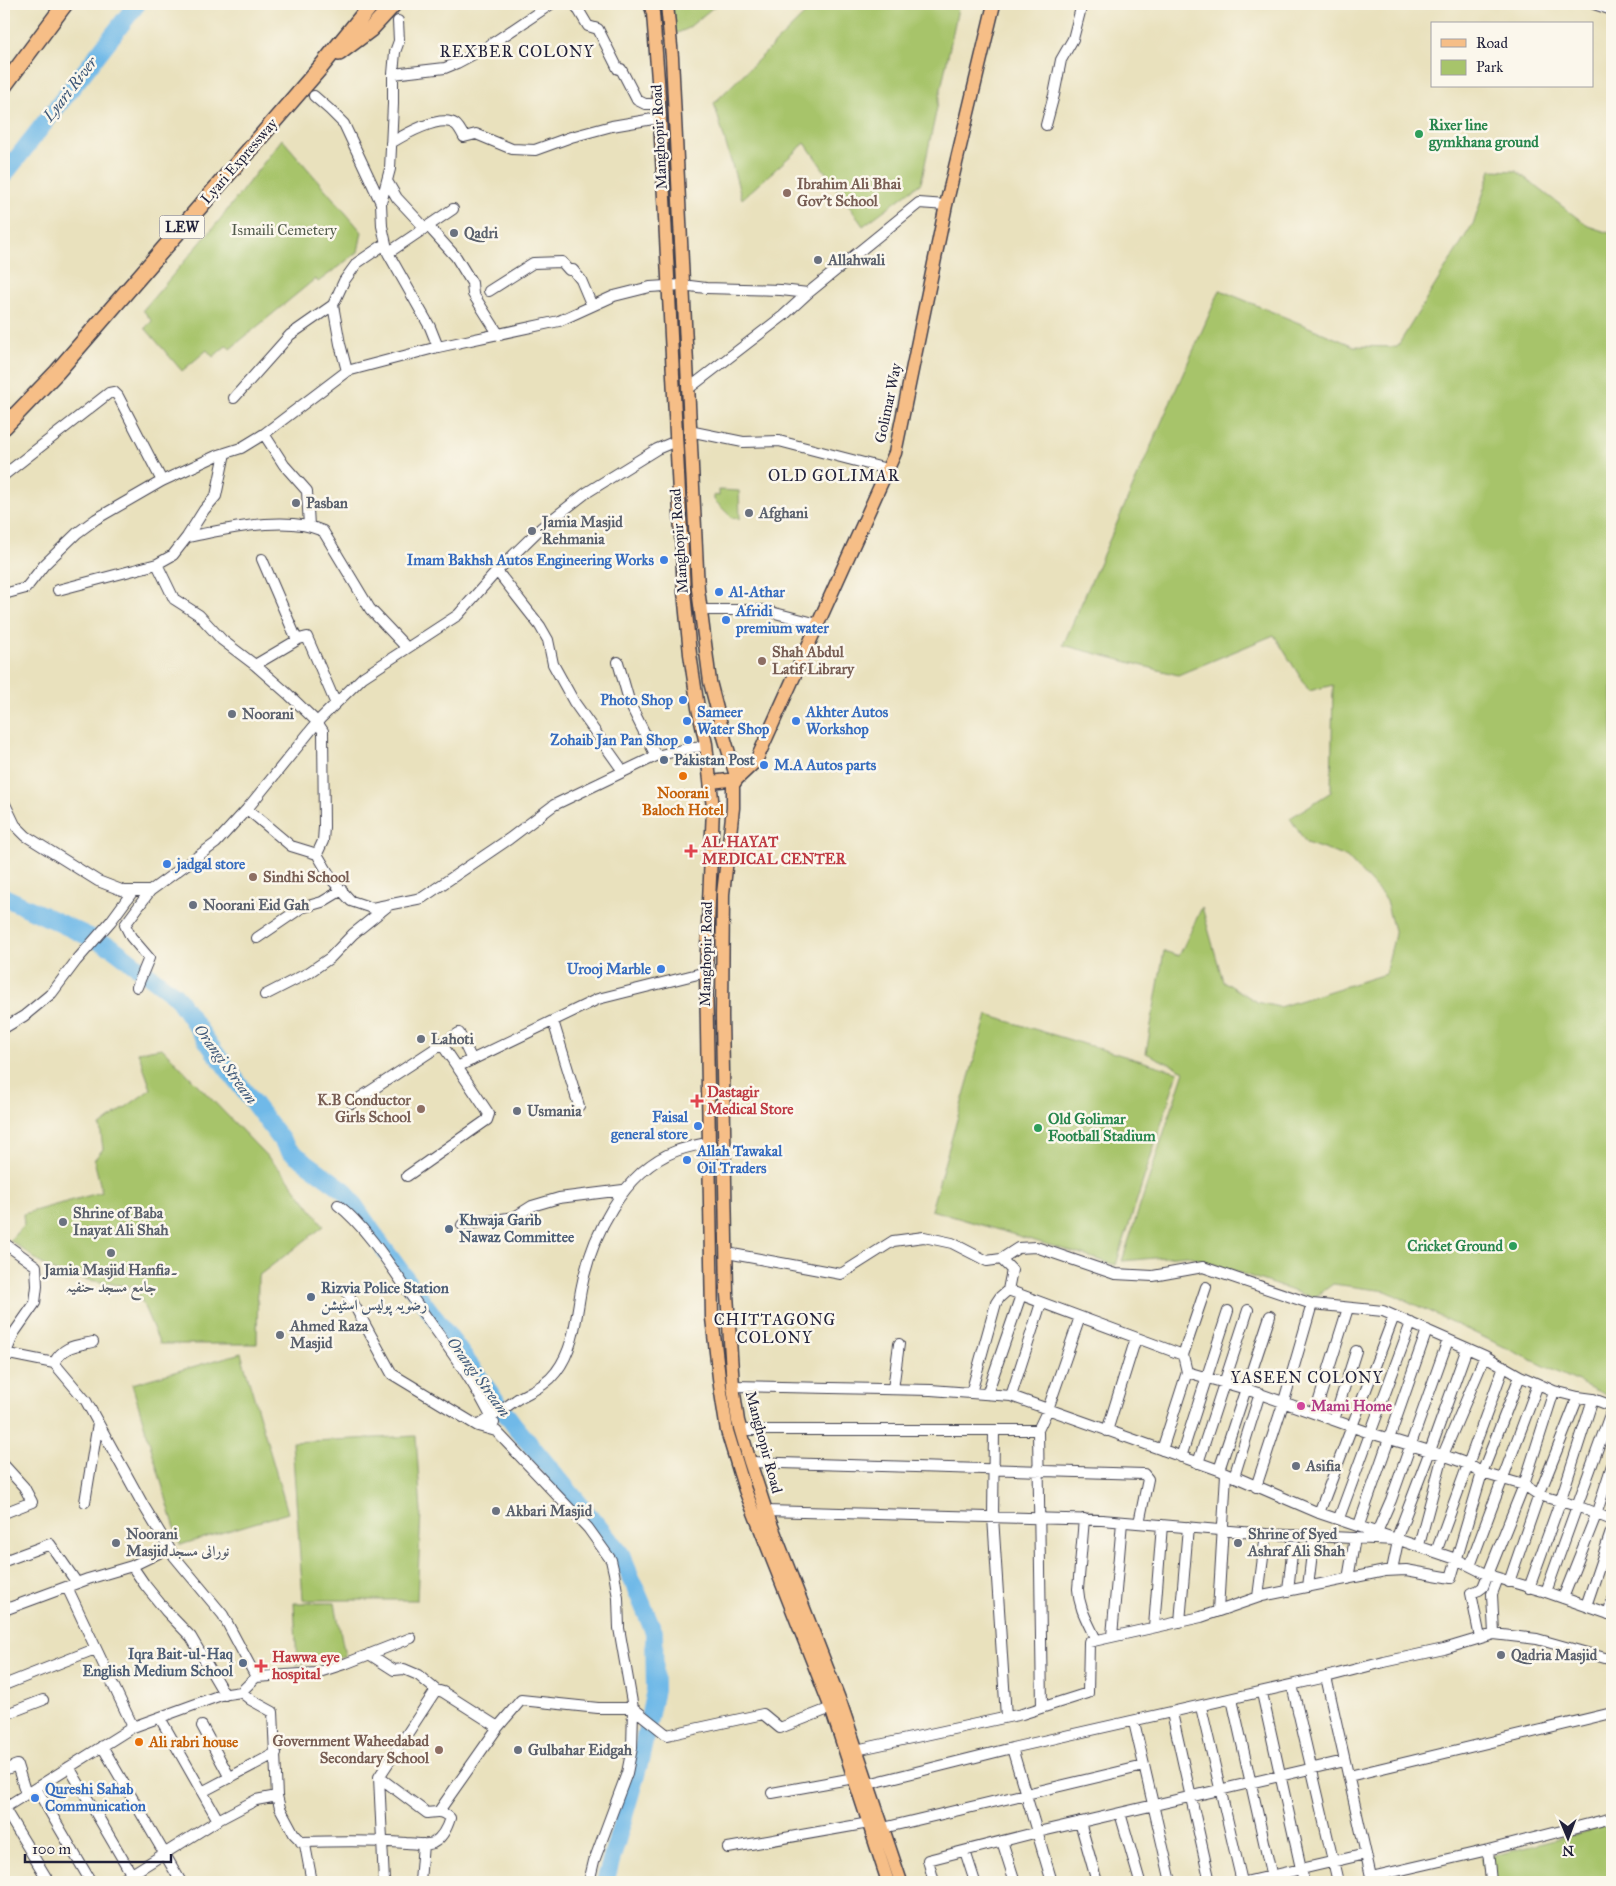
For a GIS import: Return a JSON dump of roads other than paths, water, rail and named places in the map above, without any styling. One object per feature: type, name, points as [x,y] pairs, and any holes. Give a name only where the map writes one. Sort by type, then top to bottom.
[{"type":"highway","points":[[4,86],[66,4]]},
{"type":"highway","name":"Lyari Expressway","points":[[4,427],[57,372],[320,68],[372,4]]},
{"type":"highway","name":"LEW","points":[[320,68],[370,29],[394,4]]},
{"type":"main road","name":"Manghopir Road","points":[[650,4],[653,13],[659,104],[684,592],[690,654],[698,708],[707,746],[713,808],[706,972],[712,1318],[720,1386],[727,1431],[744,1490],[831,1708],[888,1882]]},
{"type":"main road","name":"Manghopir Road","points":[[667,4],[672,58],[682,285],[700,610],[710,682],[724,740],[738,780],[733,785],[723,894],[722,1016],[727,1294],[732,1386],[741,1430],[766,1510],[842,1704],[901,1882]]},
{"type":"main road","name":"Golimar Way","points":[[738,780],[756,761],[895,453],[946,204],[994,4]]},
{"type":"main road","points":[[711,782],[738,780]]},
{"type":"street","points":[[393,74],[445,68],[488,47],[552,4]]},
{"type":"street","points":[[575,4],[588,26],[598,29],[618,69],[621,69],[637,100],[645,104],[659,104]]},
{"type":"street","points":[[1046,125],[1061,60],[1073,39],[1082,4]]},
{"type":"street","points":[[1594,4],[1612,10]]},
{"type":"street","points":[[398,21],[399,40],[395,52],[393,74],[390,169],[381,203],[382,226],[386,248],[430,327],[438,347]]},
{"type":"street","points":[[314,96],[344,124],[381,203]]},
{"type":"street","points":[[391,143],[411,130],[444,121],[455,124],[464,137],[476,134],[512,149],[535,150],[571,137],[612,126],[659,118]]},
{"type":"street","points":[[387,181],[397,198],[427,227],[460,264],[472,283],[473,294],[499,335]]},
{"type":"street","points":[[688,390],[783,316],[808,292],[919,203],[946,204]]},
{"type":"street","points":[[234,398],[290,335],[333,305],[344,281],[357,263],[427,227],[453,209]]},
{"type":"street","points":[[490,291],[534,264],[562,262],[581,280],[592,306]]},
{"type":"street","points":[[4,594],[26,588],[44,565],[77,533],[96,519],[162,480],[241,448],[264,434],[347,371],[438,347],[559,321],[614,296],[650,287],[682,285],[706,288],[808,292]]},
{"type":"street","points":[[333,305],[347,371]]},
{"type":"street","points":[[4,475],[109,393],[114,392],[123,405],[162,480]]},
{"type":"street","points":[[690,431],[743,442],[778,441],[887,469]]},
{"type":"street","points":[[264,434],[284,465],[307,491],[309,526]]},
{"type":"street","points":[[137,987],[149,958],[131,937],[125,925],[150,891],[216,843],[247,809],[335,702],[363,677],[458,615],[497,571],[541,528],[586,492],[658,449],[676,441]]},
{"type":"street","points":[[58,590],[157,564],[173,555],[216,496],[225,453]]},
{"type":"street","points":[[187,537],[252,525],[284,524],[309,526],[323,531],[370,610],[407,648]]},
{"type":"street","points":[[262,559],[297,640]]},
{"type":"street","points":[[157,564],[174,599],[199,615],[222,640],[255,665],[317,722],[323,731],[324,827],[323,841],[317,854]]},
{"type":"street","points":[[497,571],[540,626],[548,640],[553,664],[574,702],[623,771]]},
{"type":"street","points":[[700,610],[763,610],[818,624]]},
{"type":"street","points":[[255,665],[297,640],[307,637],[335,702]]},
{"type":"street","points":[[618,662],[630,704],[656,756]]},
{"type":"street","points":[[247,809],[291,846],[317,854],[333,881],[351,901],[372,908],[422,898],[509,839],[554,805],[623,771],[656,756],[694,747],[707,746]]},
{"type":"street","points":[[4,802],[15,825],[26,836],[98,881],[124,891],[150,891]]},
{"type":"street","points":[[257,938],[301,908],[322,902],[342,890]]},
{"type":"street","points":[[4,1028],[24,1016],[52,993],[76,961],[111,921],[132,891]]},
{"type":"street","points":[[265,995],[308,973],[330,958],[353,934],[389,905]]},
{"type":"street","points":[[457,1067],[598,999],[706,972]]},
{"type":"street","points":[[553,1021],[579,1106]]},
{"type":"street","points":[[352,1103],[459,1033],[472,1060]]},
{"type":"street","points":[[407,1176],[487,1120],[488,1114],[441,1043]]},
{"type":"street","points":[[478,1426],[518,1399],[542,1387],[556,1373],[574,1334],[589,1258],[599,1234],[623,1190],[647,1168],[664,1157],[675,1151],[709,1142]]},
{"type":"street","points":[[462,1225],[516,1216],[532,1206],[559,1198],[623,1190]]},
{"type":"street","points":[[338,1205],[353,1218],[393,1270],[468,1377],[492,1418],[496,1431],[588,1528],[611,1560],[618,1598],[619,1628],[633,1708],[632,1748],[626,1773],[594,1861],[589,1882]]},
{"type":"street","points":[[727,1253],[841,1274],[894,1241],[924,1237],[952,1243],[987,1261],[1001,1259],[1018,1248],[1036,1247],[1115,1274],[1154,1276],[1203,1267],[1312,1304],[1383,1311],[1485,1356],[1520,1376],[1554,1391],[1593,1399],[1612,1408],[1546,1592]]},
{"type":"street","points":[[4,1243],[36,1266],[37,1286],[35,1304],[14,1333],[4,1354],[54,1363],[86,1401],[169,1548],[222,1615],[256,1677]]},
{"type":"street","points":[[971,1393],[996,1303],[1000,1296],[1008,1290],[1012,1270],[1001,1259]]},
{"type":"street","points":[[1162,1450],[1187,1372],[1183,1355],[1206,1287]]},
{"type":"street","points":[[346,1290],[392,1374],[478,1426],[496,1431]]},
{"type":"street","points":[[1008,1290],[1183,1355]]},
{"type":"street","points":[[987,1394],[1021,1295]]},
{"type":"street","points":[[1011,1396],[1041,1303]]},
{"type":"street","points":[[1256,1487],[1284,1402],[1312,1304]]},
{"type":"street","points":[[1314,1413],[1348,1308]]},
{"type":"street","points":[[1198,1463],[1248,1310]]},
{"type":"street","points":[[1180,1457],[1208,1377],[1228,1311]]},
{"type":"street","points":[[1218,1611],[1221,1530],[1226,1474],[1246,1388],[1270,1316]]},
{"type":"street","points":[[1319,1513],[1394,1316]]},
{"type":"street","points":[[1042,1707],[1038,1430],[1048,1409],[1080,1317]]},
{"type":"street","points":[[1339,1518],[1411,1323]]},
{"type":"street","points":[[1359,1525],[1427,1330]]},
{"type":"street","points":[[1107,1431],[1136,1338]]},
{"type":"street","points":[[1377,1532],[1391,1500],[1448,1340]]},
{"type":"street","points":[[54,1363],[59,1354],[66,1349],[93,1342]]},
{"type":"street","points":[[893,1389],[898,1344]]},
{"type":"street","points":[[1392,1570],[1397,1540],[1467,1348]]},
{"type":"street","points":[[1334,1420],[1356,1351]]},
{"type":"street","points":[[1419,1545],[1443,1455],[1485,1356]]},
{"type":"street","points":[[1436,1552],[1504,1366]]},
{"type":"street","points":[[1187,1372],[1246,1388],[1370,1433],[1443,1455],[1468,1464],[1482,1473],[1524,1485],[1539,1495],[1577,1506],[1612,1520]]},
{"type":"street","points":[[856,1750],[1006,1717],[1088,1694],[1088,1642],[1180,1622],[1258,1597],[1392,1570],[1406,1570],[1451,1578],[1482,1473],[1520,1376]]},
{"type":"street","points":[[1470,1566],[1538,1384]]},
{"type":"street","points":[[732,1386],[893,1389],[1011,1396],[1198,1463],[1319,1513],[1339,1518],[1397,1540],[1419,1545],[1456,1559],[1493,1577],[1546,1592],[1610,1615],[1612,1601]]},
{"type":"street","points":[[1494,1634],[1493,1577],[1554,1391]]},
{"type":"street","points":[[1226,1474],[1260,1394]]},
{"type":"street","points":[[1509,1582],[1539,1495],[1578,1397]]},
{"type":"street","points":[[1528,1588],[1560,1502],[1593,1399]]},
{"type":"street","points":[[85,1502],[98,1423]]},
{"type":"street","points":[[741,1430],[1038,1430]]},
{"type":"street","points":[[994,1430],[993,1517],[1006,1717]]},
{"type":"street","points":[[750,1462],[1146,1475],[1148,1479],[1139,1523]]},
{"type":"street","points":[[4,1465],[24,1487],[32,1502],[4,1513]]},
{"type":"street","points":[[1563,1598],[1596,1515],[1612,1465]]},
{"type":"street","points":[[766,1510],[1084,1519],[1266,1534],[1397,1540]]},
{"type":"street","points":[[1084,1519],[1078,1600],[1096,1640]]},
{"type":"street","points":[[1112,1636],[1122,1522]]},
{"type":"street","points":[[1154,1627],[1162,1525]]},
{"type":"street","points":[[1180,1622],[1188,1527]]},
{"type":"street","points":[[1586,1606],[1612,1529]]},
{"type":"street","points":[[1258,1597],[1266,1534]]},
{"type":"street","points":[[1288,1591],[1294,1535]]},
{"type":"street","points":[[1308,1587],[1314,1536]]},
{"type":"street","points":[[1348,1579],[1355,1538]]},
{"type":"street","points":[[4,1561],[50,1544],[77,1583]]},
{"type":"street","points":[[4,1610],[77,1583],[132,1566],[169,1548]]},
{"type":"street","points":[[132,1566],[166,1611],[191,1637],[225,1695]]},
{"type":"street","points":[[1480,1638],[1471,1595],[1473,1592],[1481,1589],[1493,1577]]},
{"type":"street","points":[[67,1588],[133,1727]]},
{"type":"street","points":[[868,1784],[1012,1748],[1326,1678],[1396,1659],[1444,1649],[1494,1634],[1537,1639],[1612,1660]]},
{"type":"street","points":[[49,1882],[4,1808],[133,1727],[225,1695],[241,1692],[256,1677],[316,1673],[410,1638]]},
{"type":"street","points":[[4,1685],[95,1649]]},
{"type":"street","points":[[369,1654],[394,1670],[404,1669],[418,1675],[436,1690],[443,1692],[498,1727]]},
{"type":"street","points":[[1326,1678],[1372,1879],[1612,1818]]},
{"type":"street","points":[[1292,1685],[1313,1768],[1338,1882]]},
{"type":"street","points":[[384,1882],[379,1777],[436,1690]]},
{"type":"street","points":[[241,1692],[273,1712],[277,1796],[280,1808],[294,1834],[305,1845],[312,1882]]},
{"type":"street","points":[[1262,1693],[1304,1882]]},
{"type":"street","points":[[1232,1699],[1272,1879]]},
{"type":"street","points":[[4,1714],[43,1700]]},
{"type":"street","points":[[439,1811],[498,1727],[522,1700],[598,1708],[633,1708],[667,1735],[763,1714],[780,1728],[831,1708]]},
{"type":"street","points":[[1201,1706],[1243,1882],[1272,1879],[1301,1869],[1366,1854]]},
{"type":"street","points":[[1172,1713],[1210,1882]]},
{"type":"street","points":[[1349,1776],[1612,1713]]},
{"type":"street","points":[[160,1718],[218,1820]]},
{"type":"street","points":[[1134,1722],[1171,1882]]},
{"type":"street","points":[[202,1726],[230,1778]]},
{"type":"street","points":[[102,1746],[181,1882]]},
{"type":"street","points":[[1012,1748],[1052,1882]]},
{"type":"street","points":[[202,1792],[276,1753]]},
{"type":"street","points":[[934,1882],[928,1860],[1080,1822],[1344,1761]]},
{"type":"street","points":[[4,1770],[16,1765],[26,1794]]},
{"type":"street","points":[[883,1828],[1144,1766]]},
{"type":"street","points":[[69,1767],[134,1878]]},
{"type":"street","points":[[301,1842],[383,1841],[423,1844],[432,1843],[446,1830],[450,1818],[439,1811],[427,1813],[379,1777]]},
{"type":"street","points":[[772,1793],[854,1778]]},
{"type":"street","points":[[36,1788],[91,1882]]},
{"type":"street","points":[[119,1882],[134,1878],[164,1852],[218,1820],[256,1800],[277,1796]]},
{"type":"street","points":[[1120,1813],[1140,1882]]},
{"type":"street","points":[[1080,1822],[1097,1882]]},
{"type":"street","points":[[728,1848],[869,1823]]},
{"type":"street","points":[[1002,1841],[1015,1882]]},
{"type":"street","points":[[420,1882],[423,1844]]},
{"type":"street","points":[[1488,1850],[1490,1882]]},
{"type":"street","points":[[965,1851],[975,1882]]},
{"type":"street","points":[[4,1876],[7,1882]]},
{"type":"waterway","name":"Lyari River","points":[[4,175],[137,4]]},
{"type":"waterway","name":"Orangi Stream","points":[[4,897],[113,948],[175,995],[214,1051],[289,1150],[344,1190],[382,1246],[514,1425],[621,1554],[654,1632],[655,1690],[640,1761],[605,1882]]},
{"type":"place","name":"Rixer line gymkhana ground","points":[[1419,134]]},
{"type":"place","name":"Ibrahim Ali Bhai Gov't School","points":[[787,193]]},
{"type":"place","name":"Qadri","points":[[454,233]]},
{"type":"place","name":"Allahwali","points":[[818,260]]},
{"type":"place","name":"Pasban","points":[[296,503]]},
{"type":"place","name":"Afghani","points":[[749,513]]},
{"type":"place","name":"Jamia Masjid Rehmania","points":[[532,531]]},
{"type":"place","name":"Imam Bakhsh Autos Engineering Works","points":[[664,560]]},
{"type":"place","name":"Al-Athar","points":[[719,592]]},
{"type":"place","name":"Afridi premium water","points":[[726,620]]},
{"type":"place","name":"Shah Abdul Latif Library","points":[[762,661]]},
{"type":"place","name":"Photo Shop","points":[[683,700]]},
{"type":"place","name":"Noorani","points":[[232,714]]},
{"type":"place","name":"Sameer Water Shop","points":[[687,721]]},
{"type":"place","name":"Akhter Autos Workshop","points":[[796,721]]},
{"type":"place","name":"Zohaib Jan Pan Shop","points":[[688,740]]},
{"type":"place","name":"Pakistan Post","points":[[664,760]]},
{"type":"place","name":"M.A Autos parts","points":[[764,765]]},
{"type":"place","name":"Noorani Baloch Hotel","points":[[683,776]]},
{"type":"place","name":"AL HAYAT MEDICAL CENTER","points":[[691,851]]},
{"type":"place","name":"jadgal store","points":[[167,864]]},
{"type":"place","name":"Sindhi School","points":[[253,877]]},
{"type":"place","name":"Noorani Eid Gah","points":[[193,905]]},
{"type":"place","name":"Urooj Marble","points":[[661,969]]},
{"type":"place","name":"Lahoti","points":[[421,1039]]},
{"type":"place","name":"Dastagir Medical Store","points":[[697,1101]]},
{"type":"place","name":"K.B Conductor Girls School","points":[[421,1109]]},
{"type":"place","name":"Usmania","points":[[517,1111]]},
{"type":"place","name":"Faisal general store","points":[[698,1126]]},
{"type":"place","name":"Old Golimar Football Stadium","points":[[1038,1128]]},
{"type":"place","name":"Allah Tawakal Oil Traders","points":[[687,1160]]},
{"type":"place","name":"Shrine of Baba Inayat Ali Shah","points":[[63,1222]]},
{"type":"place","name":"Khwaja Garib Nawaz Committee","points":[[449,1229]]},
{"type":"place","name":"Cricket Ground","points":[[1513,1246]]},
{"type":"place","name":"Jamia Masjid Hanfia۔ جامع مسجد حنفیہ","points":[[111,1253]]},
{"type":"place","name":"Rizvia Police Station رضویہ پولیس اسٹیشن","points":[[311,1297]]},
{"type":"place","name":"Ahmed Raza Masjid","points":[[280,1335]]},
{"type":"place","name":"Mami Home","points":[[1301,1406]]},
{"type":"place","name":"Asifia","points":[[1296,1466]]},
{"type":"place","name":"Akbari Masjid","points":[[496,1511]]},
{"type":"place","name":"Noorani Masjidنورانی مسجد","points":[[116,1543]]},
{"type":"place","name":"Shrine of Syed Ashraf Ali Shah","points":[[1238,1543]]},
{"type":"place","name":"Qadria Masjid","points":[[1501,1655]]},
{"type":"place","name":"Iqra Bait-ul-Haq English Medium School","points":[[243,1663]]},
{"type":"place","name":"Hawwa eye hospital","points":[[261,1666]]},
{"type":"place","name":"Ali rabri house","points":[[139,1742]]},
{"type":"place","name":"Government Waheedabad Secondary School","points":[[439,1750]]},
{"type":"place","name":"Gulbahar Eidgah","points":[[518,1750]]},
{"type":"place","name":"Qureshi Sahab Communication","points":[[35,1798]]},
{"type":"district","name":"REXBER COLONY","points":[[517,51]]},
{"type":"district","name":"OLD GOLIMAR","points":[[834,475]]},
{"type":"district","name":"CHITTAGONG COLONY","points":[[775,1328]]},
{"type":"district","name":"YASEEN COLONY","points":[[1307,1377]]},
{"type":"park label","name":"Ismaili Cemetery","points":[[284,230]]}]
